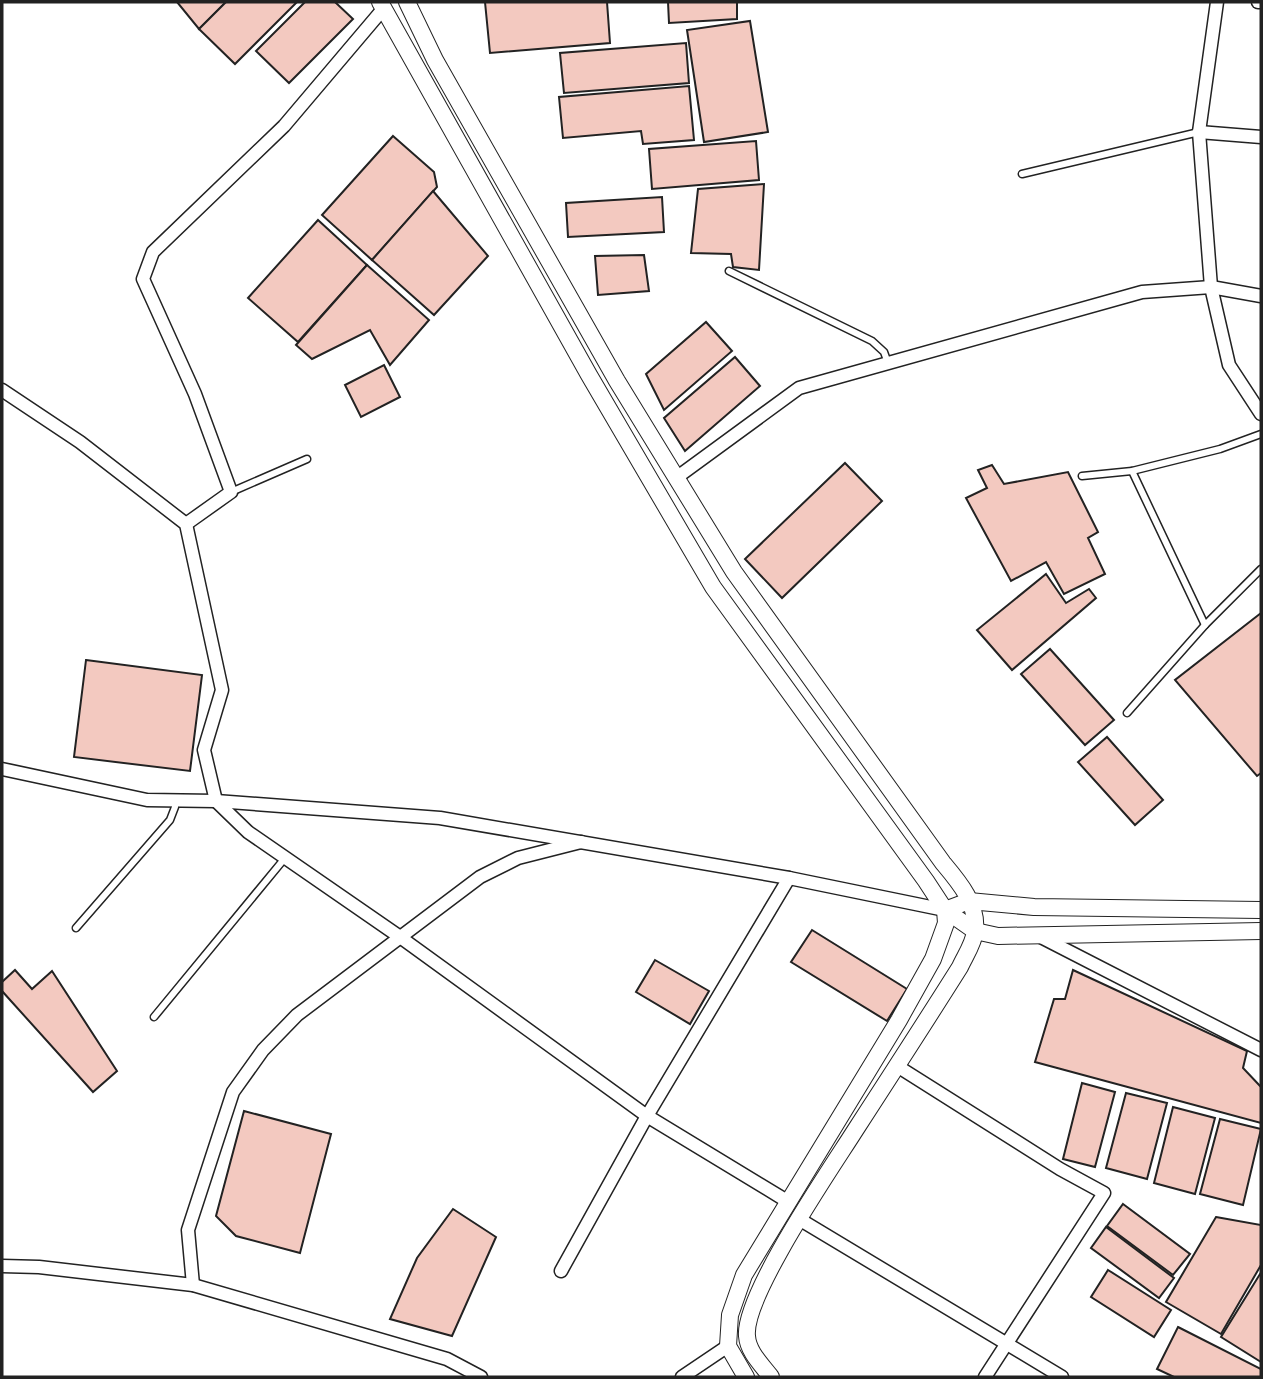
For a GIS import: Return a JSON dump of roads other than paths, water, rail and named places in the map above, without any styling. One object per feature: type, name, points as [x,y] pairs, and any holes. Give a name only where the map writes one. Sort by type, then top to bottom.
[{"type":"street","points":[[407,2],[435,61],[617,381],[734,572],[964,889],[969,901],[975,931],[960,967],[799,1219],[764,1282],[752,1311],[747,1335],[752,1352],[771,1377]]},
{"type":"street","points":[[1217,2],[1199,132],[1211,287],[1229,365],[1261,414]]},
{"type":"street","points":[[186,524],[231,492],[195,394],[144,279],[153,252],[284,126],[382,5],[596,387],[713,587],[945,910],[975,931],[998,936],[1261,931]]},
{"type":"street","points":[[1199,132],[1261,137]]},
{"type":"street","points":[[677,478],[799,388],[1142,292],[1211,287],[1261,296]]},
{"type":"street","points":[[2,390],[80,442],[186,524],[222,690],[204,750],[216,801],[248,832],[400,937],[647,1116],[788,1201]]},
{"type":"street","points":[[2,769],[146,800],[216,801],[440,818],[789,878],[945,910],[969,901],[1034,907],[1261,910]]},
{"type":"street","points":[[193,1285],[188,1230],[233,1092],[263,1049],[297,1015],[480,877],[518,858],[585,841]]},
{"type":"street","points":[[561,1271],[647,1116],[789,878]]},
{"type":"street","points":[[746,1377],[728,1346],[730,1315],[744,1275],[899,1020],[933,958],[946,923],[945,910]]},
{"type":"street","points":[[1035,934],[1261,1050]]},
{"type":"street","points":[[899,1020],[919,1031]]},
{"type":"street","points":[[897,1066],[1060,1169],[1104,1193],[985,1377]]},
{"type":"street","points":[[799,1219],[1062,1377]]},
{"type":"street","points":[[2,1266],[40,1267],[193,1285],[447,1359],[481,1377]]},
{"type":"street","points":[[682,1377],[728,1346],[749,1343]]},
{"type":"lane","points":[[1022,174],[1199,132]]},
{"type":"lane","points":[[729,271],[873,341],[884,352],[888,363]]},
{"type":"lane","points":[[1082,476],[1132,471],[1220,449],[1261,434]]},
{"type":"lane","points":[[231,492],[307,459]]},
{"type":"lane","points":[[1132,471],[1205,625]]},
{"type":"lane","points":[[1127,713],[1205,625],[1261,569]]},
{"type":"lane","points":[[76,928],[170,820],[175,800]]},
{"type":"lane","points":[[154,1017],[285,858]]}]
